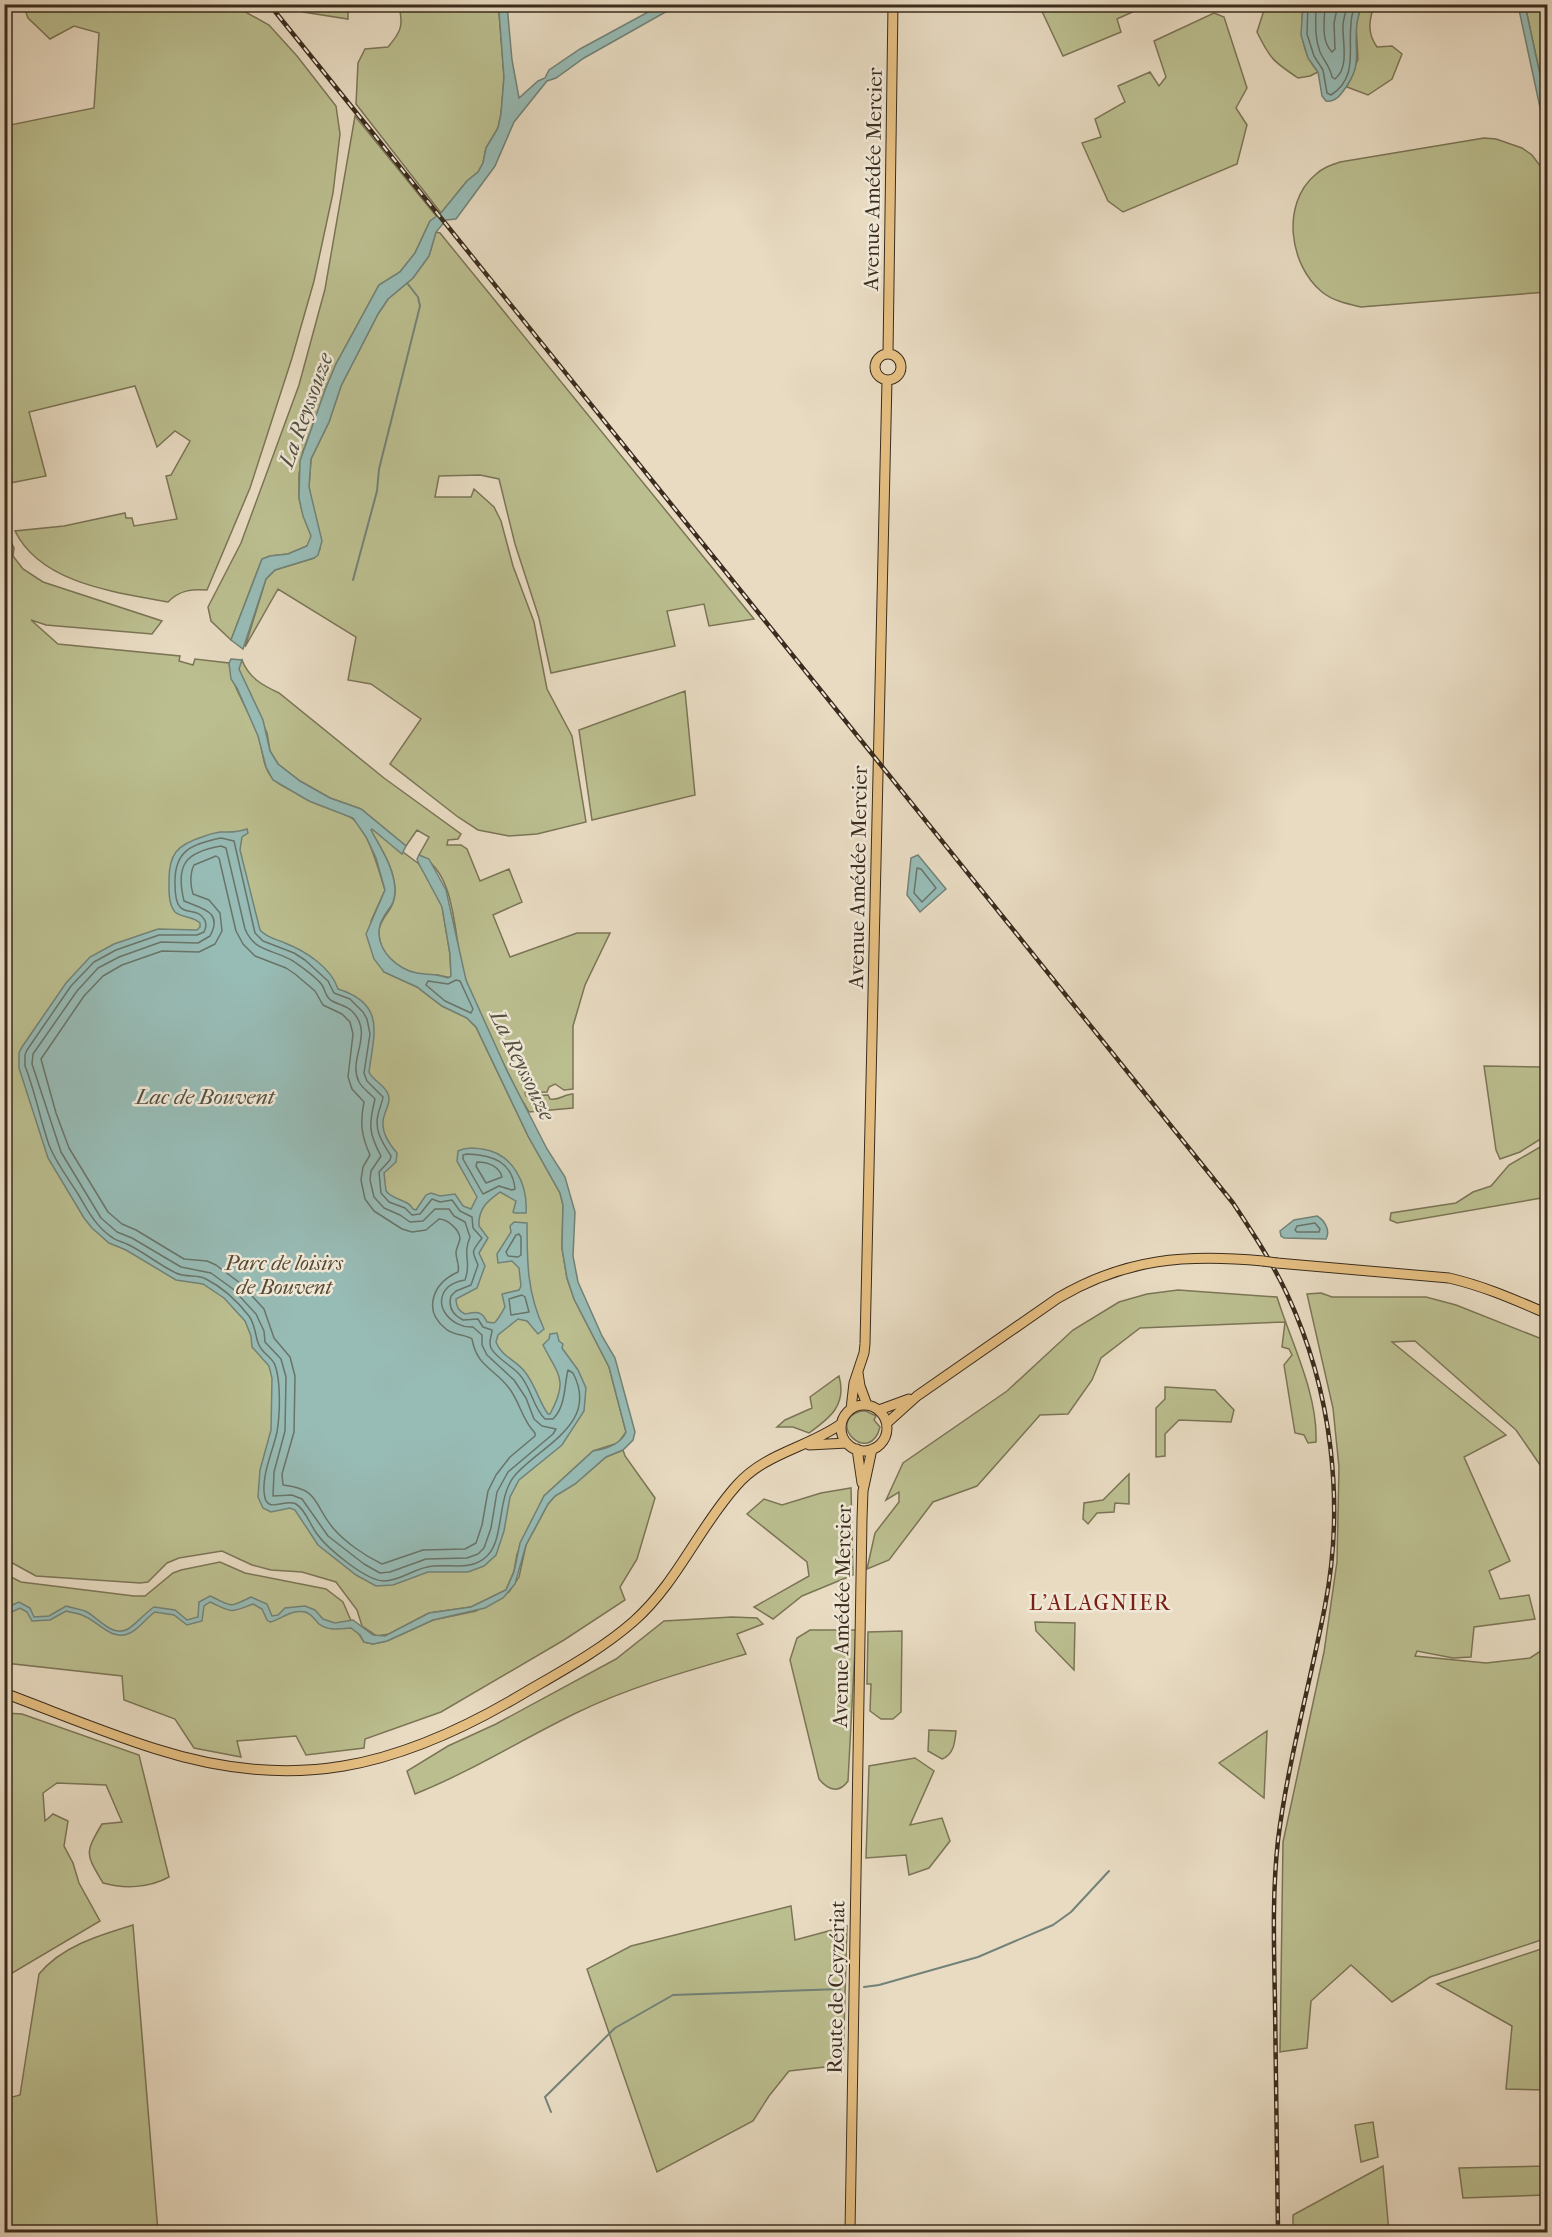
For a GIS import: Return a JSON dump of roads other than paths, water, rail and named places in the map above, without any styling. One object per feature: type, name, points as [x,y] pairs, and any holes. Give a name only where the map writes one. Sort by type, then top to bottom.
[{"type":"main road","name":"Avenue Amédée Mercier","points":[[888,354],[893,4]]},
{"type":"main road","points":[[888,354],[897,358],[901,368],[897,377],[887,380],[879,377],[875,369],[877,361],[888,354]]},
{"type":"main road","name":"Avenue Amédée Mercier","points":[[850,1409],[854,1383],[864,1353],[866,1332],[887,380]]},
{"type":"main road","points":[[886,1423],[917,1396],[1081,1284],[1110,1272],[1171,1258],[1208,1257],[1449,1278],[1498,1292],[1548,1314]]},
{"type":"main road","name":"Avenue Amédée Mercier","points":[[858,1373],[867,1405]]},
{"type":"main road","points":[[879,1410],[917,1396]]},
{"type":"main road","points":[[867,1405],[879,1410],[886,1423],[885,1436],[878,1446],[872,1449],[857,1449],[847,1443],[841,1431],[841,1424],[850,1409],[867,1405]]},
{"type":"main road","points":[[4,1693],[156,1749],[209,1763],[278,1771],[361,1764],[396,1754],[456,1731],[611,1640],[636,1620],[654,1601],[737,1485],[762,1463],[819,1438],[841,1424]]},
{"type":"main road","points":[[798,1446],[847,1443]]},
{"type":"main road","name":"Avenue Amédée Mercier","points":[[857,1449],[863,1491],[858,1742]]},
{"type":"main road","name":"Avenue Amédée Mercier","points":[[863,1491],[872,1449]]},
{"type":"main road","name":"Route de Ceyzériat","points":[[850,2232],[858,1742]]},
{"type":"water","points":[[1303,4],[1361,5],[1356,34],[1356,67],[1348,84],[1333,101],[1326,101],[1322,96],[1318,72],[1308,58],[1301,35]]},
{"type":"water","points":[[496,5],[507,5],[512,60],[519,98],[538,81],[545,78],[549,70],[580,49],[661,5],[678,5],[584,58],[556,78],[547,81],[514,122],[495,166],[456,219],[446,220],[436,232],[429,256],[413,278],[388,299],[341,386],[329,422],[311,459],[309,487],[322,541],[318,555],[275,570],[266,579],[243,649],[231,640],[262,559],[288,554],[307,546],[311,536],[299,498],[300,461],[336,364],[379,285],[400,272],[415,253],[430,221],[441,213],[467,181],[478,172],[483,163],[486,148],[498,128],[504,77],[499,12]]},
{"type":"water","points":[[1518,5],[1525,5],[1547,107],[1547,133],[1544,126]]},
{"type":"water","points":[[231,659],[242,660],[239,669],[263,720],[270,751],[278,764],[300,781],[330,798],[361,809],[406,846],[402,854],[371,830],[390,866],[395,890],[393,903],[380,925],[380,940],[386,953],[403,968],[420,974],[448,978],[451,976],[450,954],[442,907],[419,864],[417,859],[419,855],[429,859],[446,890],[466,980],[507,1071],[547,1149],[565,1177],[575,1212],[573,1256],[578,1282],[602,1336],[615,1358],[635,1432],[633,1440],[623,1450],[606,1457],[575,1484],[555,1496],[548,1504],[526,1545],[515,1584],[503,1598],[485,1608],[433,1620],[387,1641],[373,1644],[364,1642],[360,1635],[351,1628],[326,1628],[305,1612],[291,1613],[270,1622],[262,1609],[253,1604],[231,1610],[210,1602],[204,1606],[202,1621],[187,1625],[174,1615],[155,1612],[133,1631],[123,1635],[111,1633],[82,1615],[66,1611],[50,1620],[32,1621],[27,1612],[20,1608],[5,1615],[5,1608],[19,1602],[30,1608],[34,1617],[49,1616],[66,1606],[85,1611],[111,1629],[122,1631],[131,1627],[154,1607],[175,1610],[187,1620],[198,1617],[199,1602],[210,1596],[230,1605],[251,1597],[267,1604],[272,1616],[278,1615],[285,1608],[305,1606],[315,1610],[323,1619],[335,1623],[353,1620],[373,1635],[385,1636],[429,1613],[471,1607],[506,1590],[514,1572],[520,1543],[544,1496],[593,1451],[621,1440],[626,1432],[609,1367],[574,1299],[567,1278],[562,1248],[563,1205],[560,1193],[528,1136],[476,1027],[467,1018],[442,1006],[417,987],[384,972],[374,959],[366,934],[385,890],[376,858],[366,837],[353,818],[309,801],[273,780],[266,767],[258,736],[231,679],[229,663]]},
{"type":"water","name":"Lac de Bouvent","points":[[247,829],[248,833],[242,837],[240,850],[260,930],[269,937],[309,955],[330,974],[338,989],[353,995],[364,1003],[370,1012],[374,1033],[369,1072],[388,1094],[389,1101],[383,1126],[387,1139],[397,1153],[396,1162],[384,1173],[386,1191],[416,1210],[426,1195],[431,1193],[440,1196],[455,1194],[463,1206],[471,1209],[477,1197],[457,1161],[458,1151],[467,1148],[482,1149],[493,1152],[510,1163],[521,1181],[526,1213],[513,1212],[516,1201],[500,1192],[485,1206],[480,1214],[479,1226],[488,1238],[479,1253],[485,1266],[477,1288],[456,1299],[457,1306],[465,1314],[475,1312],[481,1314],[487,1322],[494,1323],[497,1320],[505,1307],[502,1294],[519,1290],[521,1286],[519,1268],[512,1261],[498,1263],[497,1254],[511,1232],[510,1226],[514,1222],[527,1223],[531,1290],[544,1329],[538,1334],[527,1321],[518,1319],[498,1335],[496,1342],[502,1351],[522,1368],[548,1414],[556,1402],[560,1385],[557,1371],[543,1345],[549,1339],[550,1334],[557,1333],[559,1341],[563,1344],[562,1348],[578,1370],[586,1388],[584,1411],[562,1445],[519,1480],[510,1497],[504,1531],[496,1555],[484,1566],[468,1572],[428,1572],[393,1585],[376,1586],[356,1575],[318,1545],[295,1510],[290,1508],[271,1512],[263,1508],[258,1497],[260,1470],[271,1430],[272,1378],[269,1366],[252,1347],[251,1336],[245,1321],[224,1298],[203,1284],[176,1280],[126,1250],[109,1243],[92,1228],[48,1158],[19,1068],[19,1053],[22,1047],[66,983],[90,957],[114,944],[158,929],[197,930],[200,927],[200,923],[175,912],[171,905],[169,871],[176,852],[186,843],[208,835]]},
{"type":"water","points":[[918,855],[946,889],[920,912],[907,895],[911,858]]},
{"type":"water","points":[[1317,1216],[1326,1226],[1328,1232],[1326,1239],[1281,1236],[1280,1231],[1294,1220]]},
{"type":"waterway","points":[[353,580],[377,491],[379,469],[420,306],[418,297],[407,283]]},
{"type":"waterway","points":[[864,1987],[879,1985],[978,1957],[1053,1925],[1071,1912],[1109,1871]]},
{"type":"waterway","points":[[551,2112],[545,2097],[615,2028],[673,1995],[840,1989]]},
{"type":"railway","points":[[269,4],[1233,1203],[1269,1259],[1287,1294],[1315,1369],[1324,1408],[1334,1487],[1334,1527],[1325,1606],[1287,1781],[1276,1860],[1274,1943],[1278,2232]]},
{"type":"district","name":"L'ALAGNIER","points":[[1100,1602]]},
{"type":"water label","name":"La Reyssouze","points":[[305,410]]},
{"type":"water label","name":"La Reyssouze","points":[[523,1065]]},
{"type":"park label","name":"Parc de loisirs de Bouvent","points":[[284,1275]]}]
